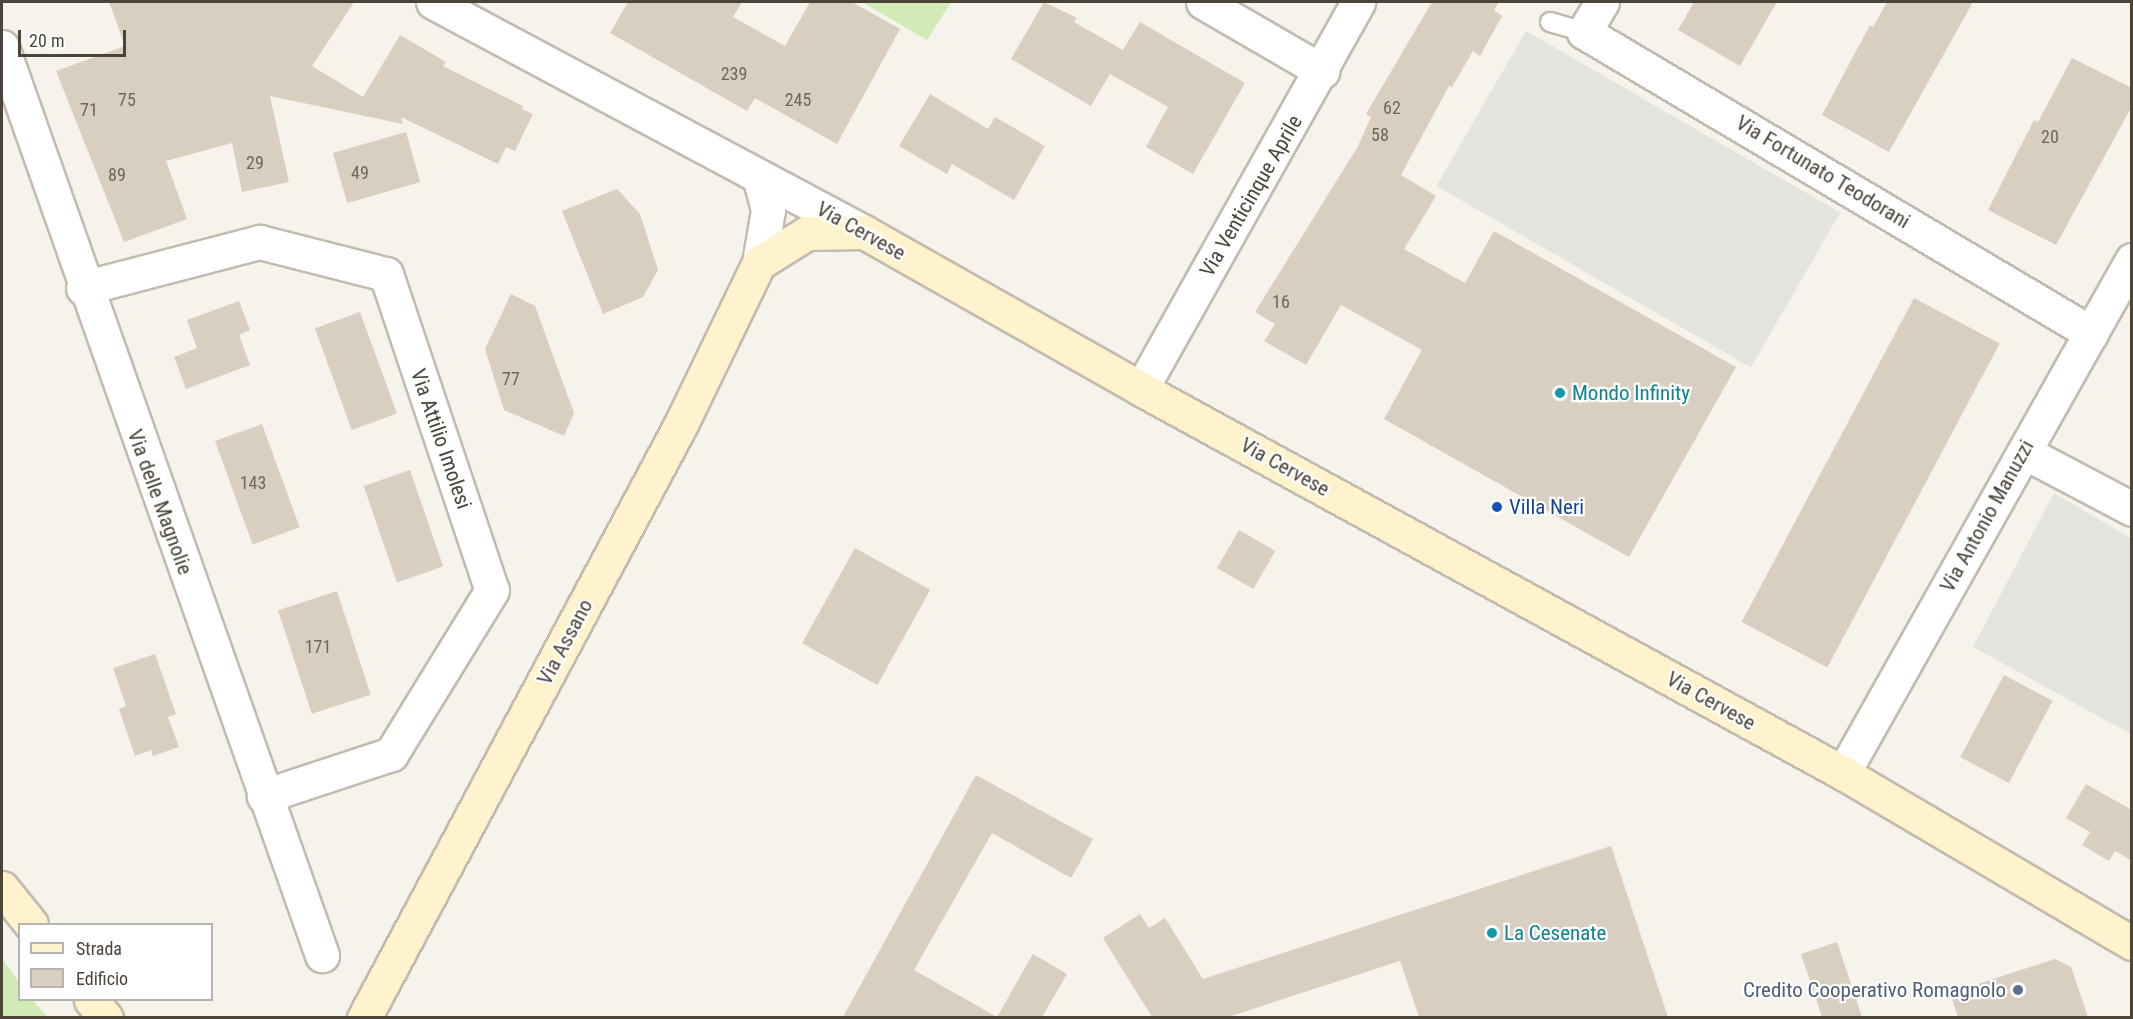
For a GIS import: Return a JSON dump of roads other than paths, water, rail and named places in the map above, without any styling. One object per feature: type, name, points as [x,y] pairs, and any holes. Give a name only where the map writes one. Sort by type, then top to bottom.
[{"type":"street","name":"Via Cervese","points":[[434,2],[864,232],[1141,389],[1843,773],[2132,943]]},
{"type":"street","points":[[1203,2],[1322,71]]},
{"type":"street","name":"Via Venticinque Aprile","points":[[1141,389],[1322,71],[1358,2]]},
{"type":"street","points":[[1584,32],[1602,2]]},
{"type":"street","name":"Via Fortunato Teodorani","points":[[1584,32],[2091,333]]},
{"type":"street","name":"Via delle Magnolie","points":[[2,47],[83,288],[321,955]]},
{"type":"street","name":"Via Assano","points":[[364,1017],[681,424],[759,263],[768,210],[759,176]]},
{"type":"street","points":[[759,263],[807,233],[864,232]]},
{"type":"street","name":"Via Attilio Imolesi","points":[[83,288],[260,243],[386,274],[492,590],[391,754],[264,795]]},
{"type":"street","name":"Via Antonio Manuzzi","points":[[1843,773],[2132,260]]},
{"type":"street","points":[[2024,452],[2132,509]]},
{"type":"street","points":[[2,888],[30,923]]},
{"type":"street","points":[[93,1001],[106,1017]]},
{"type":"lane","points":[[1550,22],[1584,32]]},
{"type":"place","name":"Mondo Infinity","points":[[1560,393]]},
{"type":"place","name":"Villa Neri","points":[[1497,507]]},
{"type":"place","name":"La Cesenate","points":[[1492,933]]},
{"type":"place","name":"Credito Cooperativo Romagnolo","points":[[2018,990]]}]
